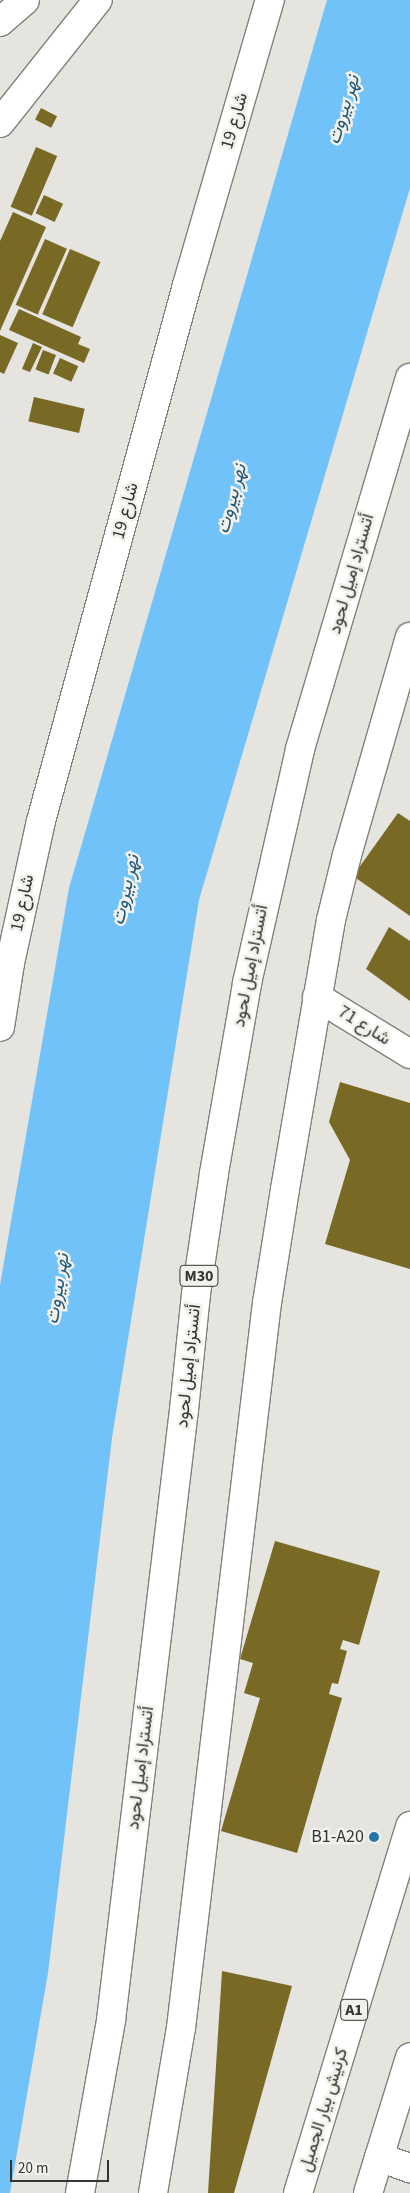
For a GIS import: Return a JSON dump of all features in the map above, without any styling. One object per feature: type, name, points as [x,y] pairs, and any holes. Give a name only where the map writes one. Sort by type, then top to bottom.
[{"type":"main road","points":[[0,22],[25,0]]},
{"type":"main road","points":[[0,123],[98,0]]},
{"type":"main road","name":"شارع 19","points":[[0,1027],[10,962],[41,821],[188,284],[270,0]]},
{"type":"main road","name":"أتستراد إميل لحود","points":[[80,2193],[111,2020],[183,1420],[196,1294],[246,982],[300,749],[410,378]]},
{"type":"main road","points":[[153,2193],[181,2028],[267,1303],[317,997],[331,920],[347,855],[410,637]]},
{"type":"main road","name":"شارع 71","points":[[317,997],[410,1054]]},
{"type":"main road","name":"كرنيش بيار الجميل","points":[[298,2193],[410,1826]]},
{"type":"main road","points":[[368,2193],[409,2062]]},
{"type":"main road","points":[[379,2157],[410,2168]]},
{"type":"water","name":"نهر بيروت","points":[[327,0],[410,0],[410,188],[199,900],[112,1438],[48,1973],[10,2193],[0,2193],[0,1285],[69,888]]},
{"type":"building","points":[[41,108],[57,116],[51,128],[35,120]]},
{"type":"building","points":[[36,147],[57,156],[32,216],[11,207]]},
{"type":"building","points":[[44,195],[63,204],[55,222],[36,213]]},
{"type":"building","points":[[13,212],[46,227],[0,331],[0,241]]},
{"type":"building","points":[[45,239],[67,249],[38,315],[16,305]]},
{"type":"building","points":[[70,249],[100,262],[73,327],[42,314]]},
{"type":"building","points":[[19,309],[81,337],[78,344],[90,349],[84,363],[9,330]]},
{"type":"building","points":[[0,335],[18,343],[4,374],[0,372]]},
{"type":"building","points":[[33,343],[42,347],[30,372],[22,369]]},
{"type":"building","points":[[43,350],[56,355],[49,375],[35,370]]},
{"type":"building","points":[[60,358],[78,366],[71,382],[53,374]]},
{"type":"building","points":[[34,397],[85,409],[79,433],[28,421]]},
{"type":"building","points":[[398,813],[410,821],[410,916],[353,876]]},
{"type":"building","points":[[389,927],[410,941],[410,1001],[366,969]]},
{"type":"building","points":[[340,1082],[410,1103],[410,1269],[325,1244],[350,1160],[329,1122]]},
{"type":"building","points":[[275,1541],[380,1571],[359,1645],[343,1640],[340,1649],[347,1651],[338,1684],[332,1683],[329,1694],[342,1698],[297,1853],[221,1831],[260,1698],[244,1693],[253,1663],[240,1659]]},
{"type":"building","points":[[222,1971],[292,1986],[234,2193],[208,2193]]},
{"type":"place","name":"B1-A20","points":[[374,1837]]}]
